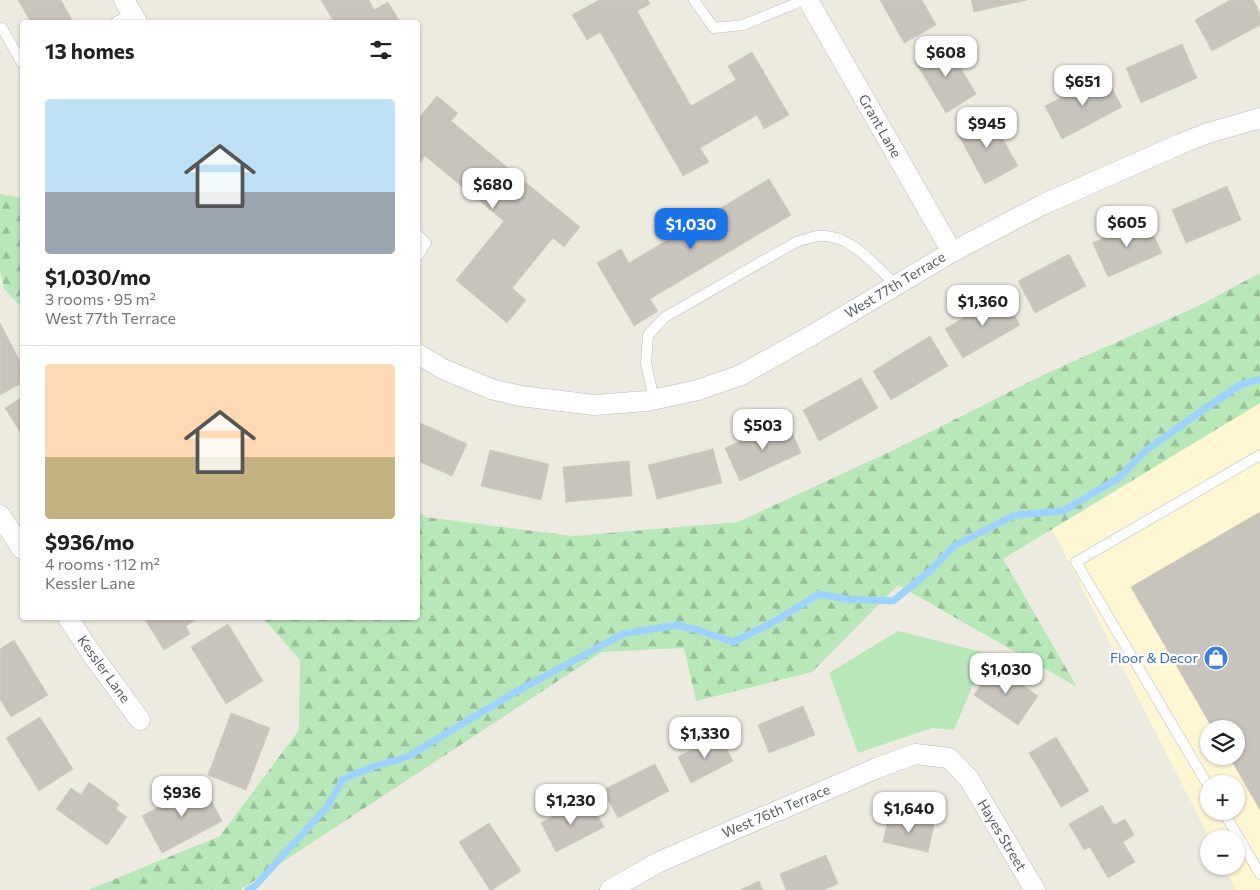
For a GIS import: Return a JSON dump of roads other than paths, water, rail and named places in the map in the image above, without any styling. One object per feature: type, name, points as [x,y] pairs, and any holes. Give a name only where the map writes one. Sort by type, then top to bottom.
[{"type":"street","name":"Grant Lane","points":[[808,0],[952,252]]},
{"type":"street","name":"West 77th Terrace","points":[[420,355],[443,369],[491,389],[521,396],[594,405],[654,400],[698,390],[741,375],[952,252],[1042,205],[1180,144],[1260,118]]},
{"type":"street","points":[[0,515],[20,546]]},
{"type":"street","name":"Kessler Lane","points":[[69,620],[140,720]]},
{"type":"street","name":"West 76th Terrace","points":[[610,890],[659,862],[877,768],[915,754],[949,758]]},
{"type":"street","name":"Hayes Street","points":[[949,758],[969,779],[1035,890]]},
{"type":"lane","points":[[694,0],[714,28],[743,25],[804,0]]},
{"type":"lane","points":[[2,28],[20,60]]},
{"type":"lane","points":[[654,400],[646,363],[648,335],[665,318],[796,242],[818,236],[836,237],[859,250],[896,285]]},
{"type":"lane","points":[[420,238],[426,242],[420,252]]},
{"type":"lane","points":[[1202,775],[1076,562],[1260,455]]},
{"type":"lane","points":[[1228,820],[1260,874]]},
{"type":"waterway","points":[[248,890],[255,886],[328,806],[343,779],[372,767],[407,757],[519,690],[623,634],[677,625],[733,642],[772,623],[819,594],[845,599],[893,601],[930,571],[954,546],[1015,515],[1063,511],[1119,478],[1144,452],[1203,410],[1242,384],[1260,379]]},
{"type":"place","name":"Floor & Decor","points":[[1216,658]]}]
